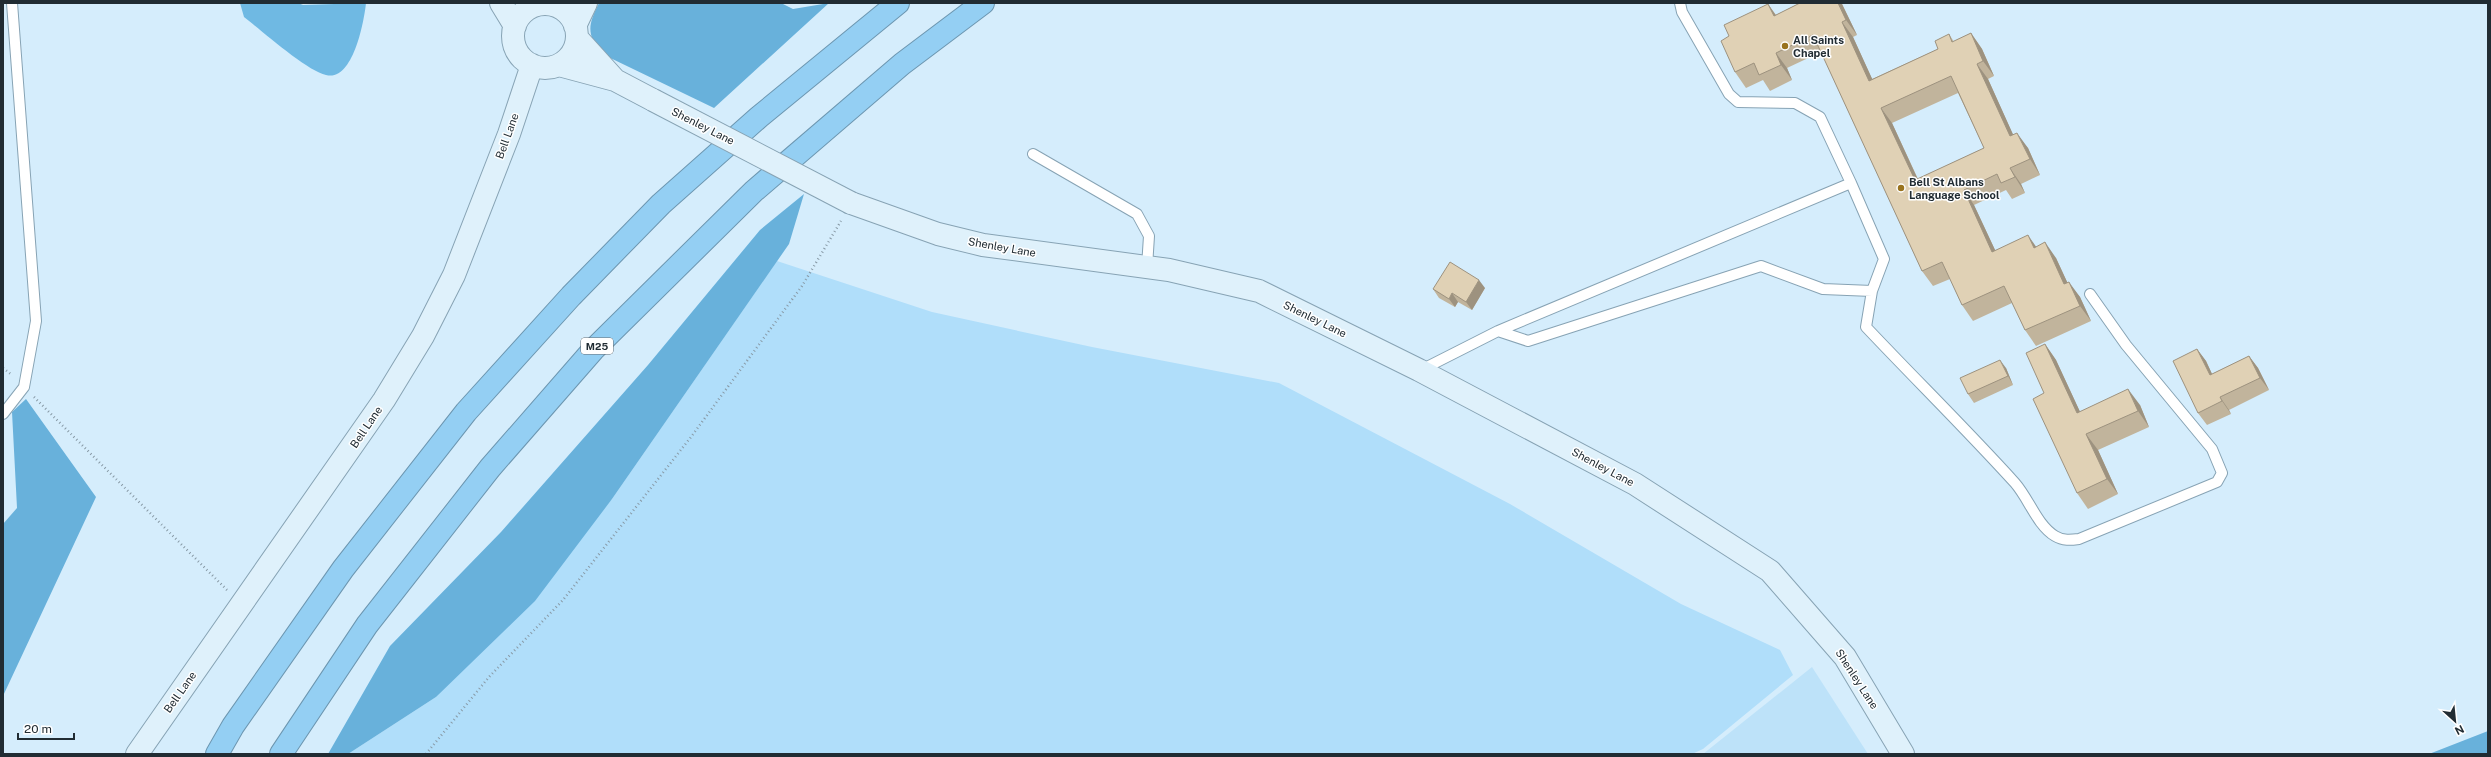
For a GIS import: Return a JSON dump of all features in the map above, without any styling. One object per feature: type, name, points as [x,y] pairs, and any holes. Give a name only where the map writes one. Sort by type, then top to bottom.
[{"type":"highway","points":[[217,754],[233,726],[343,569],[466,412],[566,301],[672,194],[759,117],[898,3]]},
{"type":"highway","name":"M25","points":[[281,754],[367,625],[490,468],[593,350],[754,191],[902,64],[982,3]]},
{"type":"main road","points":[[502,3],[515,26]]},
{"type":"main road","points":[[576,32],[563,10],[542,5],[519,18],[515,26],[514,44],[518,53],[532,66],[545,68],[558,65],[572,54],[576,32],[586,3]]},
{"type":"main road","name":"Shenley Lane","points":[[576,32],[614,80]]},
{"type":"main road","name":"Shenley Lane","points":[[558,65],[614,80],[851,203],[938,234],[983,245],[1169,270],[1259,292],[1419,370],[1635,484],[1770,571],[1845,657],[1903,754]]},
{"type":"main road","name":"Bell Lane","points":[[137,754],[380,406],[423,336],[454,275],[508,134],[532,66]]},
{"type":"lane","points":[[3,414],[24,387],[36,321],[12,3]]},
{"type":"lane","points":[[1680,3],[1682,12],[1729,94],[1738,102],[1795,103],[1820,117],[1884,258],[1872,291],[1866,327],[1982,446],[2017,486],[2047,529],[2056,537],[2066,540],[2079,539],[2217,482],[2222,474],[2212,449],[2126,345],[2090,294]]},
{"type":"lane","points":[[1033,154],[1137,214],[1149,236],[1147,267]]},
{"type":"lane","points":[[1419,370],[1498,331],[1851,183]]},
{"type":"lane","points":[[1498,331],[1528,341],[1761,266],[1823,289],[1872,291]]},
{"type":"path","points":[[426,754],[489,677],[563,600],[691,437],[802,286],[851,203]]},
{"type":"path","points":[[3,368],[24,387],[241,605]]},
{"type":"shaded area","points":[[240,3],[298,3],[303,5],[366,3],[360,36],[350,60],[343,69],[335,75],[326,75],[318,72],[296,58],[244,17]]},
{"type":"shaded area","points":[[599,3],[781,3],[793,9],[829,3],[714,108],[602,54],[593,41],[590,29]]},
{"type":"shaded area","points":[[804,194],[789,244],[612,499],[535,601],[436,697],[348,754],[328,754],[390,646],[501,532],[648,365],[760,230]]},
{"type":"shaded area","points":[[777,261],[932,312],[1092,347],[1279,383],[1510,504],[1681,604],[1780,650],[1793,675],[1703,749],[1692,754],[348,754],[436,697],[612,499]]},
{"type":"shaded area","points":[[26,399],[96,497],[3,696],[3,524],[17,508],[12,412]]},
{"type":"shaded area","points":[[1812,667],[1868,754],[1703,754]]},
{"type":"shaded area","points":[[2488,731],[2488,754],[2429,754]]},
{"type":"building","points":[[1800,3],[1838,3],[1846,20],[1842,22],[1869,81],[1938,49],[1935,41],[1949,34],[1952,42],[1971,33],[1983,61],[1977,64],[2010,136],[2017,133],[2030,159],[2010,168],[2015,177],[2001,183],[1997,174],[1964,190],[1992,252],[2028,235],[2034,248],[2045,242],[2064,284],[2069,282],[2080,306],[2025,330],[2004,286],[1962,305],[1942,262],[1922,271],[1813,35],[1776,53],[1781,65],[1759,75],[1754,63],[1735,72],[1721,41],[1729,36],[1724,25],[1768,4],[1774,16]],"holes":[[[1951,76],[1984,148],[1915,180],[1881,108]]]},
{"type":"building","points":[[1450,262],[1479,280],[1466,302],[1452,293],[1449,299],[1433,289]]},
{"type":"building","points":[[2045,344],[2077,413],[2128,389],[2138,411],[2086,434],[2107,479],[2077,493],[2033,399],[2044,393],[2026,353]]},
{"type":"building","points":[[2197,349],[2210,375],[2249,356],[2260,378],[2220,397],[2222,401],[2198,413],[2173,361]]},
{"type":"building","points":[[2000,360],[2008,376],[1968,394],[1960,378]]},
{"type":"place","name":"All Saints Chapel","points":[[1785,46]]},
{"type":"place","name":"Bell St Albans Language School","points":[[1901,188]]}]
